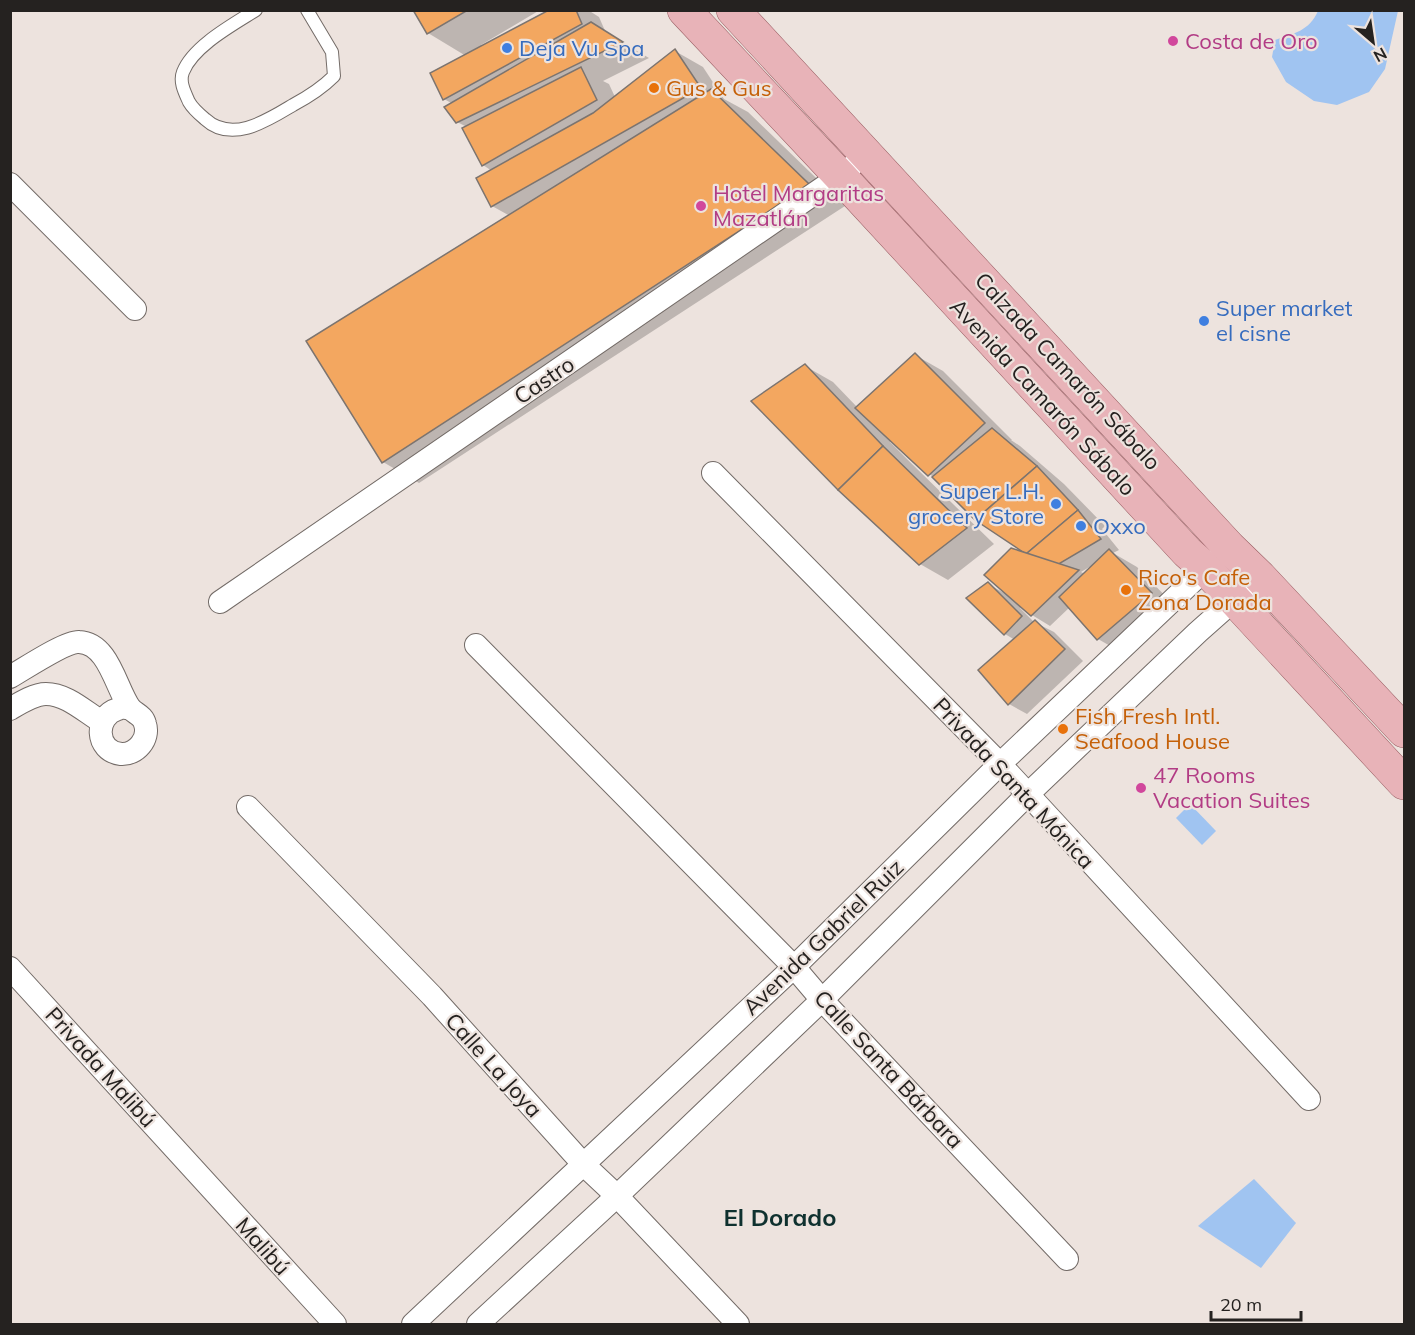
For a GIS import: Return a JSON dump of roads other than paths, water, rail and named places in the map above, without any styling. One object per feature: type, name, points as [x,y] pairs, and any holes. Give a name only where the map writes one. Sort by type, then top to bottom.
[{"type":"main road","name":"Avenida Camarón Sábalo","points":[[684,10],[1404,783]]},
{"type":"main road","name":"Calzada Camarón Sábalo","points":[[733,10],[1229,547],[1404,731]]},
{"type":"street","name":"Castro","points":[[220,602],[840,177],[866,154]]},
{"type":"street","points":[[10,184],[135,309]]},
{"type":"street","name":"Privada Santa Mónica","points":[[713,473],[1000,764],[1309,1099]]},
{"type":"street","name":"Avenida Gabriel Ruiz","points":[[413,1324],[794,967],[1000,764],[1229,547]]},
{"type":"street","name":"Avenida Gabriel Ruiz","points":[[478,1324],[617,1196],[822,1000],[1028,795],[1198,632],[1260,577]]},
{"type":"street","points":[[10,677],[78,641],[92,645],[106,659],[131,709]]},
{"type":"street","name":"Calle Santa Bárbara","points":[[476,645],[794,967],[822,1000],[1067,1259]]},
{"type":"street","points":[[10,709],[24,701],[45,694],[64,698],[102,722]]},
{"type":"street","points":[[119,708],[131,709],[140,715],[146,724],[146,735],[141,746],[133,752],[122,754],[112,751],[103,744],[100,733],[102,722],[108,713],[119,708]]},
{"type":"street","name":"Calle La Joya","points":[[248,807],[432,996],[584,1165],[617,1196],[738,1324]]},
{"type":"street","name":"Privada Malibú","points":[[10,968],[191,1167]]},
{"type":"street","name":"Malibú","points":[[191,1167],[335,1324]]},
{"type":"lane","points":[[256,10],[218,34],[195,55],[183,72],[182,82],[192,106],[209,123],[221,128],[237,130],[252,128],[312,94],[326,85],[334,76],[332,52],[307,10]]},
{"type":"water","points":[[1318,11],[1398,11],[1385,69],[1369,92],[1337,105],[1314,101],[1286,82],[1272,57],[1275,40],[1306,27]]},
{"type":"water","points":[[1190,804],[1216,831],[1202,845],[1176,818]]},
{"type":"water","points":[[1254,1179],[1296,1223],[1261,1268],[1198,1226]]},
{"type":"place","name":"Costa de Oro","points":[[1173,41]]},
{"type":"place","name":"Deja Vu Spa","points":[[507,48]]},
{"type":"place","name":"Gus & Gus","points":[[654,88]]},
{"type":"place","name":"Hotel Margaritas Mazatlán","points":[[701,206]]},
{"type":"place","name":"Super market el cisne","points":[[1204,321]]},
{"type":"place","name":"Super L.H. grocery Store","points":[[1056,504]]},
{"type":"place","name":"Oxxo","points":[[1081,526]]},
{"type":"place","name":"Rico's Cafe Zona Dorada","points":[[1126,590]]},
{"type":"place","name":"Fish Fresh Intl. Seafood House","points":[[1063,729]]},
{"type":"place","name":"47 Rooms Vacation Suites","points":[[1141,788]]},
{"type":"district","name":"El Dorado","points":[[780,1218]]}]
